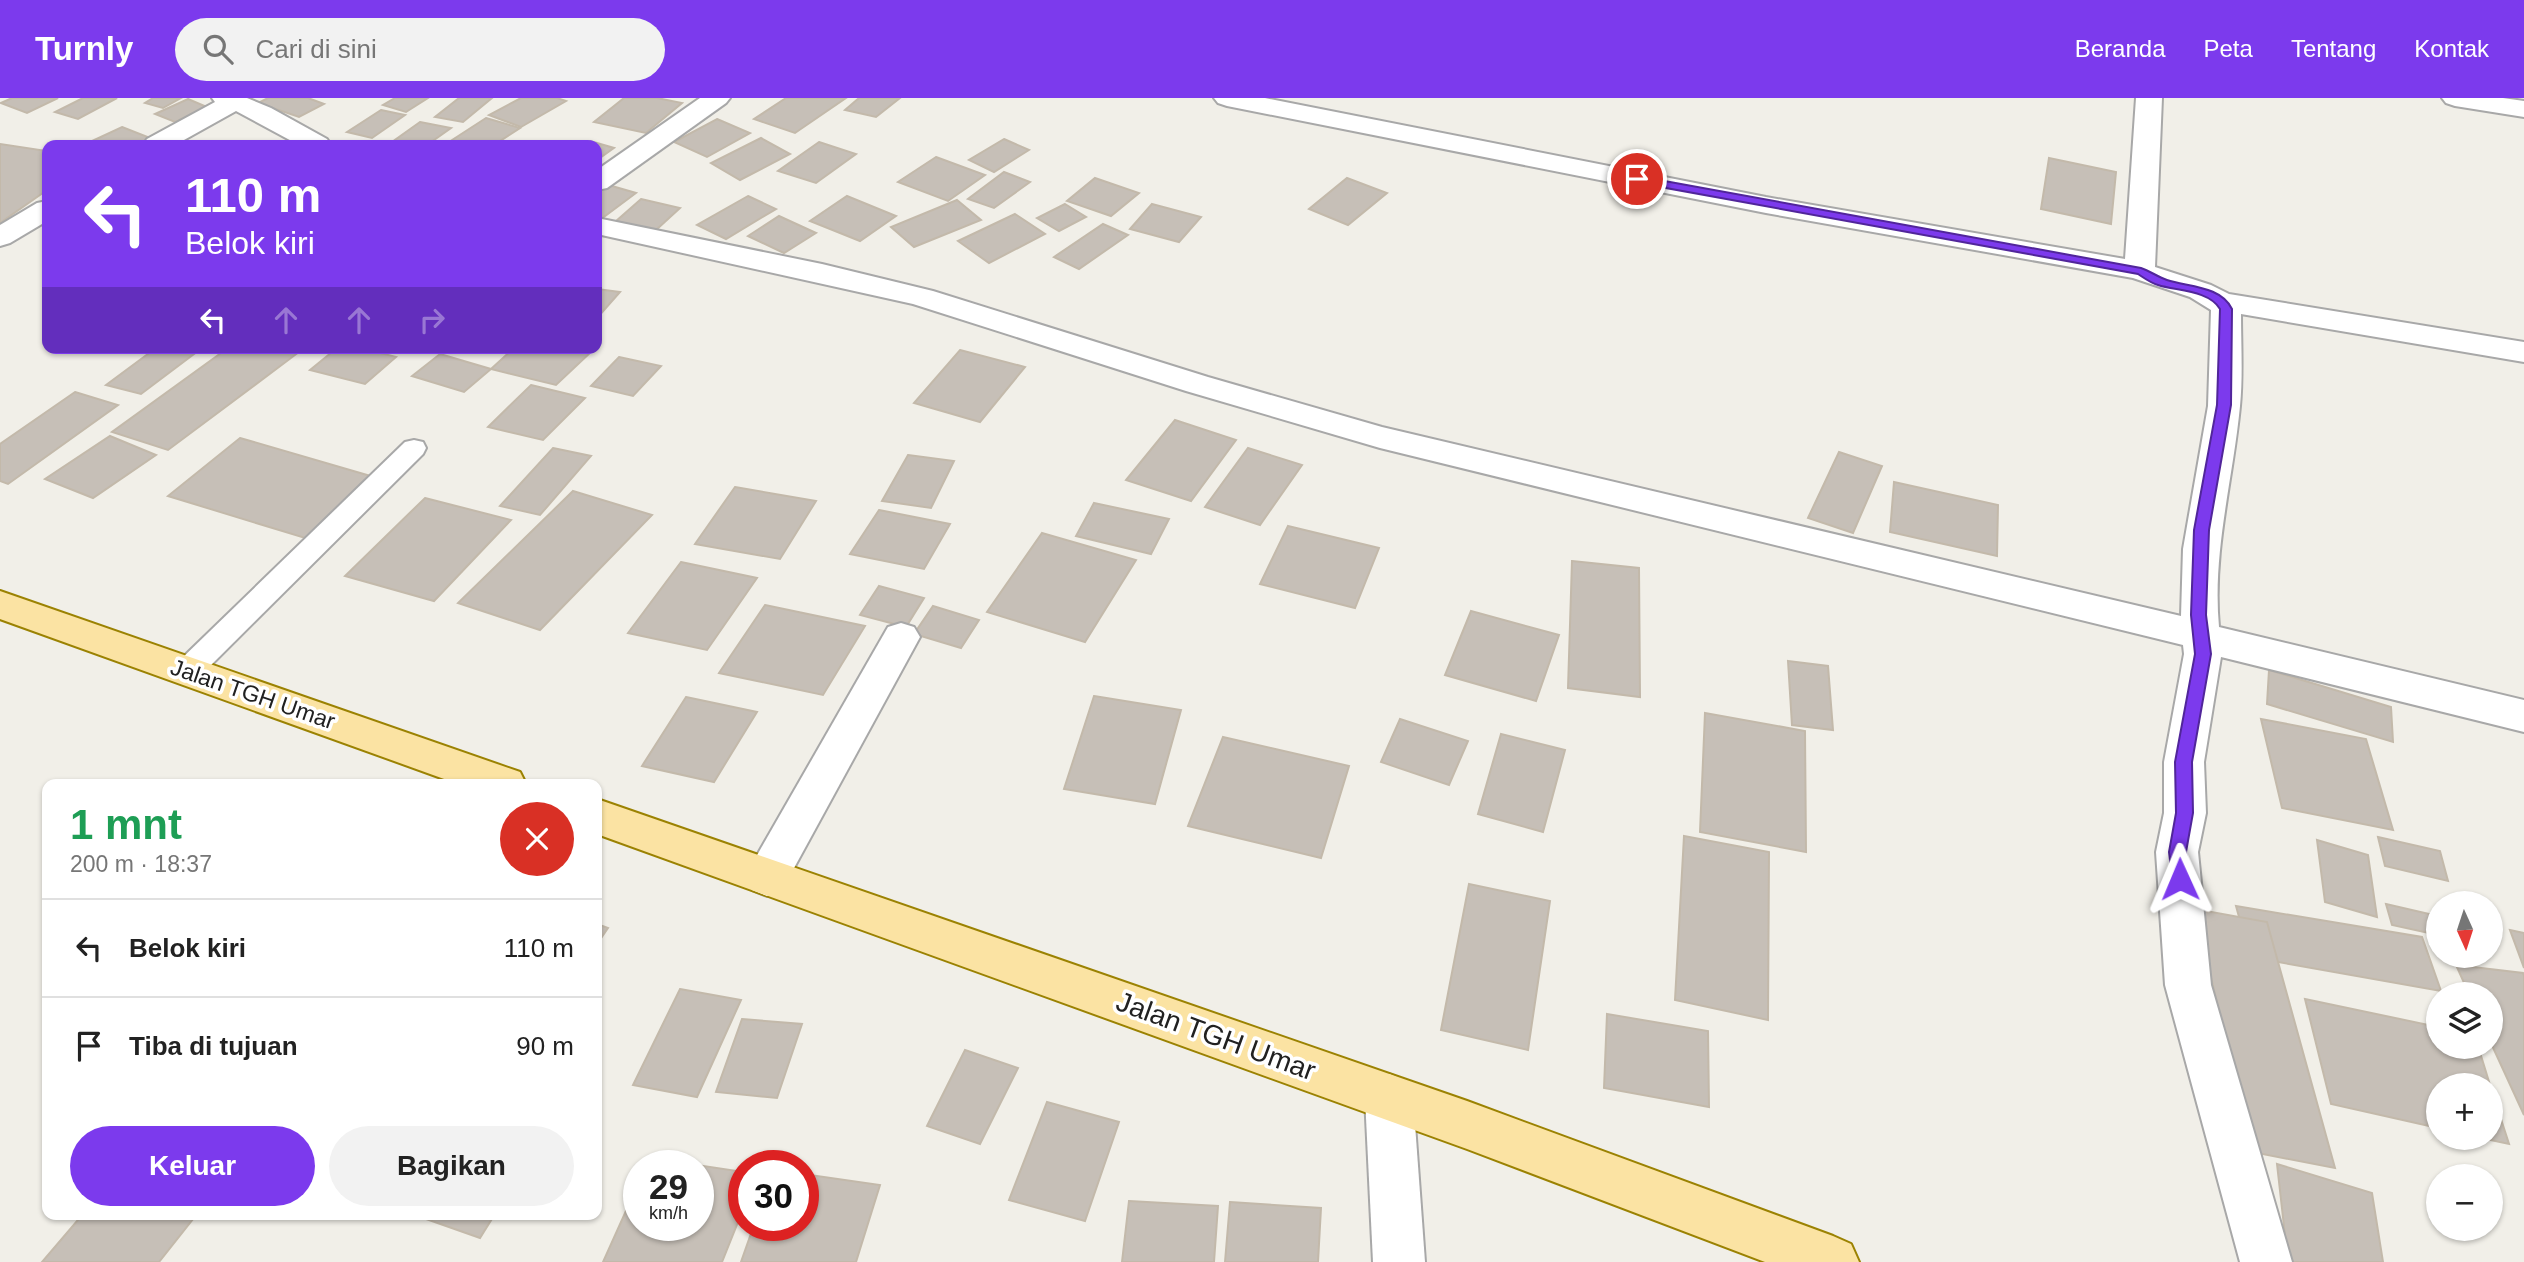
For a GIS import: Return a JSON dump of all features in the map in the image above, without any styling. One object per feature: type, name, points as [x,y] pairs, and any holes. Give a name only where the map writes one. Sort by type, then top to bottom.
[{"type":"main road","name":"Jalan TGH Umar","points":[[0,605],[492,779]]},
{"type":"main road","name":"Jalan TGH Umar","points":[[602,818],[1389,1097],[1833,1262]]},
{"type":"street","points":[[602,178],[717,98]]},
{"type":"street","points":[[1227,98],[1766,205],[2141,271],[2160,282],[2207,293],[2222,302],[2524,352]]},
{"type":"street","points":[[2141,271],[2138,260],[2149,98]]},
{"type":"street","points":[[2455,98],[2524,109]]},
{"type":"street","points":[[164,140],[230,100],[283,124],[310,140]]},
{"type":"street","points":[[0,237],[42,212]]},
{"type":"street","points":[[602,227],[822,273],[922,298],[1380,438],[2201,635],[2219,642],[2524,716]]},
{"type":"street","points":[[2222,302],[2226,309],[2224,405],[2202,530],[2198,615],[2203,654],[2184,762],[2185,813],[2178,852],[2188,985],[2266,1262]]},
{"type":"street","points":[[767,877],[901,637]]},
{"type":"street","points":[[1389,1097],[1399,1262]]},
{"type":"lane","points":[[187,671],[414,448]]},
{"type":"building","points":[[12,98],[58,98],[27,113],[1,103]]},
{"type":"building","points":[[83,98],[117,98],[78,119],[55,112]]},
{"type":"building","points":[[153,98],[181,98],[163,108],[145,103]]},
{"type":"building","points":[[268,98],[308,98],[324,104],[299,117],[258,103]]},
{"type":"building","points":[[395,98],[428,98],[406,112],[383,105]]},
{"type":"building","points":[[459,98],[492,98],[463,122],[435,117]]},
{"type":"building","points":[[521,98],[557,98],[566,101],[521,127],[489,115]]},
{"type":"building","points":[[624,98],[657,98],[682,103],[646,133],[594,122]]},
{"type":"building","points":[[786,98],[846,98],[795,133],[754,119]]},
{"type":"building","points":[[859,98],[900,98],[876,117],[845,110]]},
{"type":"building","points":[[188,99],[207,107],[175,122],[155,114]]},
{"type":"building","points":[[381,110],[405,115],[372,138],[347,132]]},
{"type":"building","points":[[486,118],[520,128],[502,140],[452,140]]},
{"type":"building","points":[[717,119],[750,133],[707,157],[674,142]]},
{"type":"building","points":[[420,122],[451,128],[434,140],[395,140]]},
{"type":"building","points":[[122,127],[155,140],[94,140]]},
{"type":"building","points":[[761,138],[790,154],[740,180],[711,163]]},
{"type":"building","points":[[1004,139],[1029,150],[994,172],[969,160]]},
{"type":"building","points":[[819,142],[856,154],[816,183],[778,171]]},
{"type":"building","points":[[0,144],[42,150],[42,194],[0,223]]},
{"type":"building","points":[[602,144],[614,148],[602,156]]},
{"type":"building","points":[[936,157],[985,175],[948,201],[898,182]]},
{"type":"building","points":[[2049,158],[2116,172],[2111,224],[2041,209]]},
{"type":"building","points":[[1004,172],[1030,182],[994,208],[968,199]]},
{"type":"building","points":[[1095,178],[1139,193],[1111,216],[1067,201]]},
{"type":"building","points":[[1347,178],[1387,193],[1348,225],[1309,209]]},
{"type":"building","points":[[605,184],[636,193],[602,218],[602,186]]},
{"type":"building","points":[[748,196],[776,209],[726,239],[697,225]]},
{"type":"building","points":[[847,196],[896,216],[860,241],[810,221]]},
{"type":"building","points":[[641,199],[680,208],[655,231],[615,222]]},
{"type":"building","points":[[957,200],[981,220],[914,247],[891,227]]},
{"type":"building","points":[[1065,204],[1086,217],[1059,231],[1037,218]]},
{"type":"building","points":[[1152,204],[1201,217],[1179,242],[1130,229]]},
{"type":"building","points":[[1015,214],[1045,234],[989,263],[958,241]]},
{"type":"building","points":[[779,216],[816,233],[784,253],[748,236]]},
{"type":"building","points":[[1103,224],[1128,235],[1079,269],[1054,257]]},
{"type":"building","points":[[602,290],[620,292],[602,312]]},
{"type":"building","points":[[960,350],[1025,367],[980,422],[914,403]]},
{"type":"building","points":[[148,354],[194,354],[141,394],[106,385]]},
{"type":"building","points":[[220,354],[296,354],[168,450],[112,432]]},
{"type":"building","points":[[330,354],[384,354],[396,357],[365,384],[310,370]]},
{"type":"building","points":[[440,354],[491,369],[464,392],[412,376]]},
{"type":"building","points":[[507,354],[589,354],[556,385],[491,369]]},
{"type":"building","points":[[619,357],[661,366],[633,396],[591,386]]},
{"type":"building","points":[[531,385],[585,398],[543,440],[488,427]]},
{"type":"building","points":[[75,392],[118,405],[8,484],[0,481],[0,444]]},
{"type":"building","points":[[1175,420],[1236,440],[1191,501],[1126,480]]},
{"type":"building","points":[[110,436],[156,455],[93,498],[45,479]]},
{"type":"building","points":[[240,438],[374,477],[305,538],[168,496]]},
{"type":"building","points":[[553,448],[591,456],[540,515],[500,506]]},
{"type":"building","points":[[1248,448],[1302,465],[1260,525],[1205,507]]},
{"type":"building","points":[[1839,452],[1882,466],[1853,533],[1808,518]]},
{"type":"building","points":[[908,455],[954,461],[931,508],[882,501]]},
{"type":"building","points":[[1894,482],[1998,505],[1997,556],[1890,532]]},
{"type":"building","points":[[735,487],[816,501],[780,559],[695,544]]},
{"type":"building","points":[[573,491],[652,515],[540,630],[458,603]]},
{"type":"building","points":[[425,498],[511,520],[434,601],[345,576]]},
{"type":"building","points":[[1094,503],[1169,519],[1151,554],[1076,536]]},
{"type":"building","points":[[879,510],[950,524],[924,569],[850,554]]},
{"type":"building","points":[[1288,526],[1379,548],[1355,608],[1260,584]]},
{"type":"building","points":[[1042,533],[1136,560],[1085,642],[987,612]]},
{"type":"building","points":[[1572,561],[1639,568],[1640,697],[1568,688]]},
{"type":"building","points":[[681,562],[757,578],[707,650],[628,633]]},
{"type":"building","points":[[879,586],[924,598],[906,627],[860,615]]},
{"type":"building","points":[[765,605],[865,626],[823,695],[719,673]]},
{"type":"building","points":[[933,606],[979,620],[961,648],[914,634]]},
{"type":"building","points":[[1471,611],[1559,635],[1536,701],[1445,675]]},
{"type":"building","points":[[1788,661],[1828,666],[1833,730],[1792,725]]},
{"type":"building","points":[[2269,670],[2391,707],[2393,742],[2267,704]]},
{"type":"building","points":[[1094,696],[1181,710],[1155,804],[1064,789]]},
{"type":"building","points":[[686,697],[757,712],[714,782],[642,766]]},
{"type":"building","points":[[1705,713],[1805,731],[1806,852],[1700,832]]},
{"type":"building","points":[[1400,719],[1468,741],[1449,785],[1381,762]]},
{"type":"building","points":[[2261,719],[2366,739],[2393,830],[2282,808]]},
{"type":"building","points":[[1501,734],[1565,750],[1543,832],[1478,814]]},
{"type":"building","points":[[1223,737],[1349,766],[1321,858],[1188,826]]},
{"type":"building","points":[[1684,836],[1769,852],[1768,1020],[1675,1000]]},
{"type":"building","points":[[2378,837],[2440,851],[2448,881],[2385,866]]},
{"type":"building","points":[[2317,840],[2368,855],[2377,917],[2325,902]]},
{"type":"building","points":[[1469,884],[1550,901],[1528,1050],[1441,1030]]},
{"type":"building","points":[[2386,904],[2426,913],[2426,932],[2392,925]]},
{"type":"building","points":[[2236,906],[2422,937],[2426,948],[2426,968],[2433,968],[2438,982],[2426,982],[2426,988],[2250,957]]},
{"type":"building","points":[[2195,909],[2267,922],[2335,1168],[2252,1152]]},
{"type":"building","points":[[602,926],[608,928],[602,937]]},
{"type":"building","points":[[2510,930],[2524,933],[2524,968]]},
{"type":"building","points":[[2457,968],[2523,973],[2524,1115],[2498,1059],[2503,1059],[2503,982],[2464,982]]},
{"type":"building","points":[[680,989],[741,1000],[697,1097],[633,1085]]},
{"type":"building","points":[[2305,999],[2426,1024],[2426,1059],[2482,1059],[2486,1073],[2426,1073],[2426,1125],[2331,1104]]},
{"type":"building","points":[[1607,1014],[1708,1031],[1709,1107],[1604,1088]]},
{"type":"building","points":[[742,1019],[802,1024],[777,1098],[716,1092]]},
{"type":"building","points":[[965,1050],[1018,1068],[980,1144],[927,1126]]},
{"type":"building","points":[[1047,1102],[1119,1122],[1085,1221],[1009,1200]]},
{"type":"building","points":[[2503,1125],[2509,1144],[2503,1143]]},
{"type":"building","points":[[2277,1164],[2372,1193],[2383,1262],[2288,1262]]},
{"type":"building","points":[[714,1168],[728,1170],[728,1241],[730,1241],[722,1262],[603,1262],[623,1218],[623,1241],[714,1241]]},
{"type":"building","points":[[819,1176],[880,1185],[856,1262],[741,1262],[748,1241],[819,1241]]},
{"type":"building","points":[[1129,1201],[1218,1206],[1214,1262],[1122,1262]]},
{"type":"building","points":[[1230,1202],[1321,1208],[1318,1262],[1225,1262]]},
{"type":"building","points":[[78,1220],[192,1220],[159,1262],[42,1262]]},
{"type":"building","points":[[429,1220],[491,1220],[480,1238]]},
{"type":"route","points":[[1637,179],[2141,271],[2160,282],[2207,293],[2222,302],[2226,309],[2224,405],[2202,530],[2198,615],[2203,654],[2184,762],[2185,813],[2178,852],[2180,879]]}]
